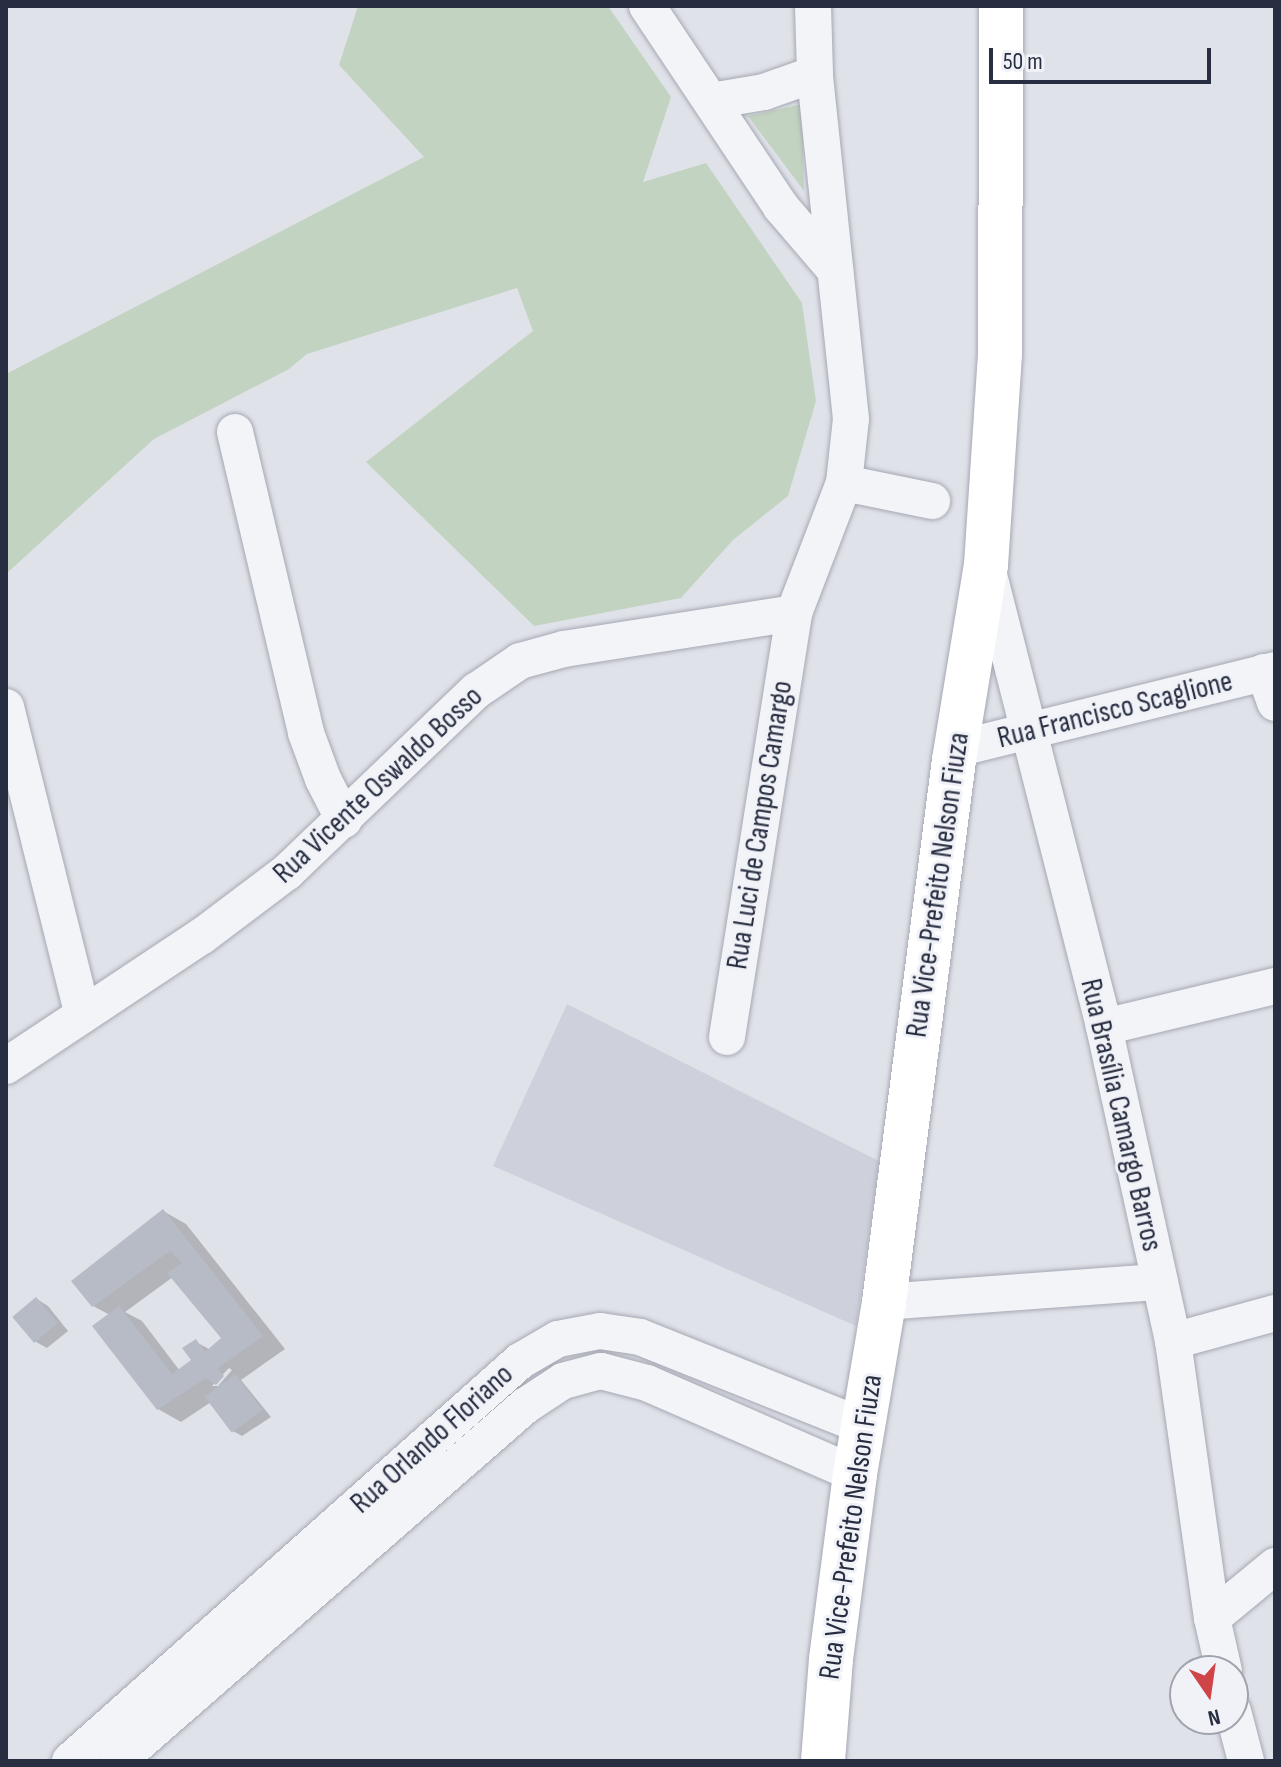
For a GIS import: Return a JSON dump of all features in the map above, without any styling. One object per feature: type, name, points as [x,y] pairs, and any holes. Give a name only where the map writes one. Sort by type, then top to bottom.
[{"type":"main road","name":"Rua Vice-Prefeito Nelson Fiuza","points":[[823,1761],[831,1659],[855,1474],[884,1302],[986,565],[1000,354],[1001,6]]},
{"type":"street","points":[[647,6],[795,226],[835,270]]},
{"type":"street","name":"Rua Luci de Campos Camargo","points":[[727,1037],[794,613],[844,483],[851,419],[815,74],[813,6]]},
{"type":"street","points":[[711,101],[764,92],[815,74]]},
{"type":"street","points":[[235,432],[306,733],[323,779],[344,820]]},
{"type":"street","points":[[844,483],[932,501]]},
{"type":"street","name":"Rua Brasília Camargo Barros","points":[[986,565],[1104,1027],[1173,1341],[1212,1618],[1220,1655]]},
{"type":"street","name":"Rua Vicente Oswaldo Bosso","points":[[6,1066],[226,918],[287,872],[476,691],[520,661],[564,649],[794,613]]},
{"type":"street","points":[[962,747],[999,613]]},
{"type":"street","name":"Rua Francisco Scaglione","points":[[962,747],[1271,682]]},
{"type":"street","points":[[6,707],[83,1015]]},
{"type":"street","points":[[1104,1027],[1275,986]]},
{"type":"street","points":[[884,1302],[1159,1282]]},
{"type":"street","points":[[1173,1341],[1275,1313]]},
{"type":"street","name":"Rua Orlando Floriano","points":[[70,1761],[520,1361],[558,1339],[600,1331],[640,1337],[863,1426]]},
{"type":"street","name":"Rua Orlando Floriano","points":[[118,1761],[525,1406],[563,1381],[601,1371],[647,1383],[855,1474]]},
{"type":"street","points":[[1212,1618],[1275,1566]]},
{"type":"street","points":[[1239,1735],[1246,1761]]},
{"type":"shaded area","points":[[567,1004],[879,1161],[856,1326],[493,1166]]},
{"type":"green space","points":[[358,6],[608,6],[671,97],[643,182],[706,163],[802,303],[816,401],[788,496],[733,540],[681,598],[534,626],[366,462],[533,331],[517,288],[307,354],[289,369],[154,439],[6,574],[6,374],[424,157],[339,65]]},
{"type":"green space","points":[[802,104],[804,191],[748,116]]},
{"type":"building","points":[[163,1209],[263,1336],[218,1368],[224,1376],[216,1385],[206,1378],[157,1410],[92,1326],[119,1306],[172,1374],[191,1360],[182,1348],[196,1339],[205,1352],[221,1338],[167,1273],[182,1263],[170,1251],[92,1307],[71,1281]]},
{"type":"building","points":[[36,1297],[58,1323],[34,1343],[12,1317]]},
{"type":"building","points":[[235,1374],[262,1410],[232,1433],[205,1397]]}]
